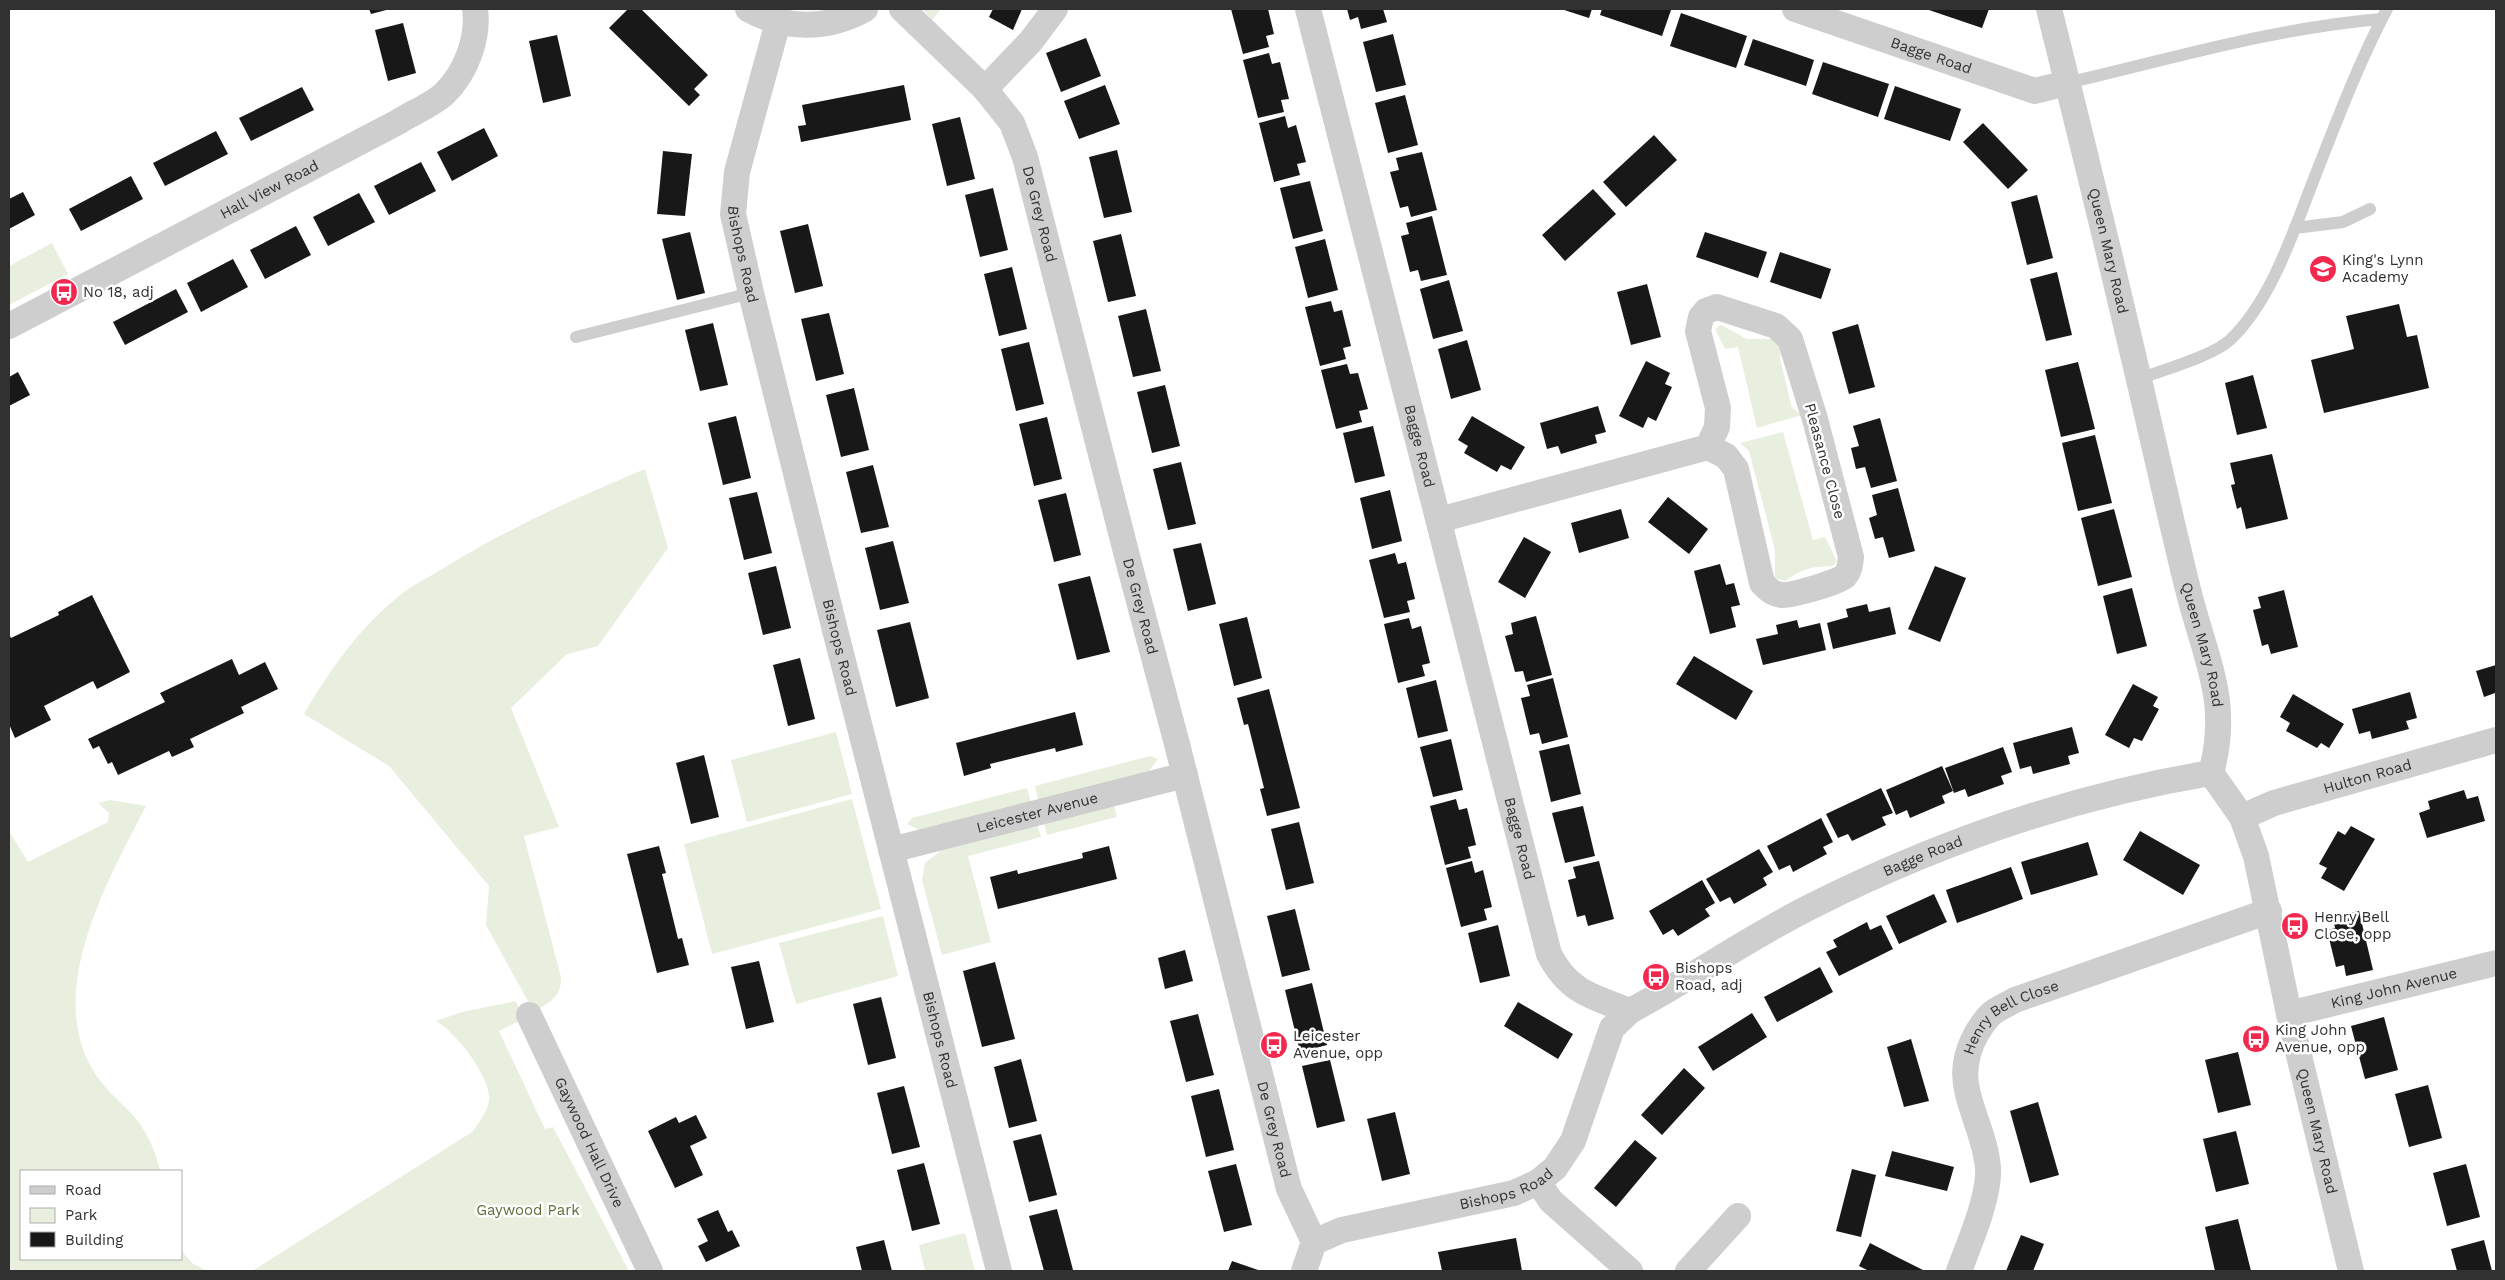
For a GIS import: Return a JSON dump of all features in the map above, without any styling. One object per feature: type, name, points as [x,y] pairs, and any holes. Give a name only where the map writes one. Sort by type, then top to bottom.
[{"type":"street","name":"Hall View Road","points":[[9,326],[398,122],[444,94],[460,74],[470,53],[474,38],[475,9]]},
{"type":"street","points":[[748,9],[778,22],[798,25],[836,22],[865,9]]},
{"type":"street","name":"De Grey Road","points":[[902,9],[985,89],[1012,123],[1025,157],[1124,547],[1185,775],[1289,1189],[1314,1242]]},
{"type":"street","points":[[985,89],[1031,40],[1055,9]]},
{"type":"street","name":"Bagge Road","points":[[1308,9],[1549,954],[1557,971],[1582,992],[1630,1011],[1812,906],[1885,871],[1958,840],[2063,806],[2168,780],[2211,773]]},
{"type":"street","name":"Bagge Road","points":[[1795,9],[2035,91],[2067,83]]},
{"type":"street","name":"Queen Mary Road","points":[[2049,9],[2139,379],[2183,570],[2216,686],[2220,711],[2218,748],[2211,773],[2242,817],[2256,856],[2289,1014],[2351,1271]]},
{"type":"street","name":"Bishops Road","points":[[778,22],[737,172],[733,214],[751,293],[891,850],[999,1271]]},
{"type":"street","name":"Pleasance Close","points":[[1717,307],[1776,326],[1790,340],[1815,419],[1851,557],[1850,568],[1844,576],[1834,582],[1783,595],[1770,592],[1762,583],[1736,469],[1726,456],[1708,447],[1717,427],[1718,408],[1698,331],[1701,317],[1706,311],[1717,307]]},
{"type":"street","points":[[1439,520],[1708,447]]},
{"type":"street","name":"Hulton Road","points":[[2242,817],[2274,803],[2496,740]]},
{"type":"street","name":"Leicester Avenue","points":[[891,850],[1185,775]]},
{"type":"street","name":"Henry Bell Close","points":[[1959,1271],[1983,1202],[1988,1169],[1982,1140],[1967,1093],[1966,1060],[1975,1037],[1990,1015],[2015,1000],[2269,911]]},
{"type":"street","name":"King John Avenue","points":[[2289,1014],[2496,963]]},
{"type":"street","name":"Bishops Road","points":[[1314,1242],[1342,1230],[1514,1193],[1538,1182],[1555,1168],[1573,1141],[1612,1028],[1630,1011]]},
{"type":"street","name":"Gaywood Hall Drive","points":[[529,1015],[650,1271]]},
{"type":"street","points":[[1538,1182],[1551,1201],[1630,1271]]},
{"type":"street","points":[[1688,1271],[1738,1216]]},
{"type":"street","points":[[1304,1271],[1314,1242]]},
{"type":"lane","points":[[2067,83],[2242,41],[2384,14]]},
{"type":"lane","points":[[2139,379],[2202,356],[2228,342],[2256,311],[2295,228],[2330,137],[2384,14]]},
{"type":"lane","points":[[2295,228],[2342,222],[2370,209]]},
{"type":"lane","points":[[576,337],[751,293]]},
{"type":"green space","points":[[923,9],[941,9],[932,20]]},
{"type":"green space","points":[[52,243],[68,274],[9,305],[9,266]]},
{"type":"green space","points":[[1721,325],[1747,339],[1775,339],[1781,347],[1780,359],[1792,408],[1802,415],[1757,428],[1738,347],[1725,349],[1715,329]]},
{"type":"green space","points":[[1783,432],[1813,540],[1825,537],[1837,561],[1833,566],[1808,569],[1785,581],[1775,578],[1775,550],[1749,451],[1740,443]]},
{"type":"green space","points":[[645,469],[668,548],[598,646],[567,654],[511,708],[559,827],[524,836],[561,977],[561,984],[554,999],[534,1012],[486,925],[489,886],[389,766],[304,714],[346,650],[371,621],[404,592],[468,553],[518,527]]},
{"type":"green space","points":[[836,732],[852,794],[747,822],[731,760]]},
{"type":"green space","points":[[1150,756],[1158,759],[1149,771],[1039,804],[1035,786]]},
{"type":"green space","points":[[1027,788],[1032,806],[921,831],[907,824],[912,818]]},
{"type":"green space","points":[[1112,798],[1117,817],[1047,835],[1042,817]]},
{"type":"green space","points":[[852,799],[881,909],[712,954],[684,844]]},
{"type":"green space","points":[[110,800],[146,806],[99,902],[86,938],[78,974],[76,1009],[81,1043],[96,1075],[142,1127],[153,1148],[160,1170],[20,1170],[20,1260],[182,1260],[182,1251],[192,1263],[207,1271],[9,1271],[9,831],[28,862],[108,822],[109,813],[98,803]]},
{"type":"green space","points":[[1035,818],[1041,837],[968,856],[991,942],[942,955],[922,880],[925,863],[942,850]]},
{"type":"green space","points":[[883,916],[898,976],[796,1004],[779,943]]},
{"type":"green space","name":"Gaywood Park","points":[[516,1001],[523,1019],[499,1031],[545,1129],[553,1127],[629,1271],[252,1271],[472,1132],[480,1121],[489,1101],[485,1080],[471,1056],[453,1034],[436,1021],[462,1012]]},
{"type":"green space","points":[[965,1233],[975,1271],[925,1271],[919,1245]]},
{"type":"building","points":[[369,9],[390,9],[371,14]]},
{"type":"building","points":[[628,9],[641,9],[708,75],[694,89],[700,95],[689,106],[609,28]]},
{"type":"building","points":[[993,9],[1022,9],[1013,30],[989,17]]},
{"type":"building","points":[[1231,9],[1268,9],[1274,34],[1266,36],[1269,47],[1243,54]]},
{"type":"building","points":[[1347,9],[1383,9],[1387,22],[1361,29],[1358,17],[1350,20]]},
{"type":"building","points":[[1561,9],[1592,9],[1589,18]]},
{"type":"building","points":[[1602,9],[1671,10],[1662,36],[1600,15]]},
{"type":"building","points":[[1926,9],[1989,9],[1982,28]]},
{"type":"building","points":[[1681,13],[1747,36],[1736,68],[1670,46]]},
{"type":"building","points":[[403,23],[416,73],[388,81],[375,30]]},
{"type":"building","points":[[1393,34],[1406,85],[1376,92],[1363,42]]},
{"type":"building","points":[[557,35],[571,96],[543,103],[529,41]]},
{"type":"building","points":[[1086,38],[1101,76],[1061,92],[1046,53]]},
{"type":"building","points":[[1753,39],[1814,60],[1806,86],[1744,65]]},
{"type":"building","points":[[1269,53],[1272,64],[1280,62],[1289,99],[1281,100],[1284,112],[1258,118],[1243,60]]},
{"type":"building","points":[[1823,62],[1889,84],[1878,117],[1812,94]]},
{"type":"building","points":[[904,85],[911,120],[801,142],[798,126],[806,125],[802,105]]},
{"type":"building","points":[[1105,85],[1120,124],[1079,139],[1064,101]]},
{"type":"building","points":[[1895,86],[1961,109],[1950,141],[1884,119]]},
{"type":"building","points":[[302,87],[314,110],[251,141],[239,118]]},
{"type":"building","points":[[1405,95],[1418,145],[1388,153],[1375,103]]},
{"type":"building","points":[[1285,116],[1288,128],[1296,125],[1306,162],[1297,164],[1300,175],[1274,182],[1259,123]]},
{"type":"building","points":[[960,117],[975,179],[947,186],[932,124]]},
{"type":"building","points":[[1983,123],[2028,170],[2008,189],[1963,142]]},
{"type":"building","points":[[484,128],[498,156],[452,181],[437,152]]},
{"type":"building","points":[[216,131],[228,154],[165,186],[153,163]]},
{"type":"building","points":[[1654,135],[1677,160],[1626,207],[1603,182]]},
{"type":"building","points":[[1117,150],[1132,212],[1104,218],[1089,157]]},
{"type":"building","points":[[663,151],[692,154],[685,216],[657,214]]},
{"type":"building","points":[[1422,152],[1437,210],[1411,217],[1408,206],[1400,208],[1390,172],[1399,170],[1396,158]]},
{"type":"building","points":[[421,162],[436,191],[389,215],[374,186]]},
{"type":"building","points":[[131,176],[143,199],[81,231],[69,209]]},
{"type":"building","points":[[1310,181],[1323,231],[1293,239],[1280,188]]},
{"type":"building","points":[[993,188],[1008,250],[980,257],[965,195]]},
{"type":"building","points":[[1593,189],[1616,214],[1565,261],[1542,235]]},
{"type":"building","points":[[23,192],[35,215],[9,229],[9,199]]},
{"type":"building","points":[[359,193],[375,222],[328,246],[313,217]]},
{"type":"building","points":[[2037,195],[2053,258],[2027,265],[2011,202]]},
{"type":"building","points":[[1432,216],[1447,275],[1421,281],[1418,270],[1410,272],[1401,236],[1409,234],[1406,223]]},
{"type":"building","points":[[808,224],[823,286],[795,293],[780,231]]},
{"type":"building","points":[[296,226],[311,255],[265,279],[250,250]]},
{"type":"building","points":[[690,232],[705,293],[677,300],[662,239]]},
{"type":"building","points":[[1705,232],[1767,252],[1758,278],[1696,257]]},
{"type":"building","points":[[1121,234],[1136,296],[1108,302],[1093,241]]},
{"type":"building","points":[[1325,239],[1338,290],[1308,298],[1295,247]]},
{"type":"building","points":[[1780,252],[1831,269],[1821,299],[1770,282]]},
{"type":"building","points":[[233,259],[248,287],[201,312],[187,283]]},
{"type":"building","points":[[1012,267],[1027,329],[999,336],[984,274]]},
{"type":"building","points":[[2057,272],[2072,335],[2046,341],[2030,279]]},
{"type":"building","points":[[1449,280],[1463,331],[1433,339],[1420,289]]},
{"type":"building","points":[[1647,284],[1661,337],[1631,345],[1617,292]]},
{"type":"building","points":[[176,289],[188,312],[125,345],[113,322]]},
{"type":"building","points":[[1331,301],[1334,312],[1342,310],[1351,346],[1343,348],[1346,359],[1320,366],[1305,307]]},
{"type":"building","points":[[2399,304],[2407,337],[2417,335],[2429,388],[2324,413],[2311,360],[2354,349],[2346,316]]},
{"type":"building","points":[[1146,309],[1161,371],[1133,377],[1118,316]]},
{"type":"building","points":[[829,313],[844,374],[816,381],[801,319]]},
{"type":"building","points":[[713,323],[728,385],[700,391],[685,330]]},
{"type":"building","points":[[1858,324],[1875,387],[1849,394],[1832,332]]},
{"type":"building","points":[[1467,340],[1481,390],[1451,399],[1438,349]]},
{"type":"building","points":[[1029,342],[1044,404],[1016,411],[1001,349]]},
{"type":"building","points":[[1646,361],[1670,373],[1665,384],[1672,387],[1656,421],[1648,417],[1643,428],[1619,416]]},
{"type":"building","points":[[2078,362],[2095,429],[2061,437],[2045,370]]},
{"type":"building","points":[[1347,364],[1350,374],[1358,373],[1368,409],[1359,411],[1362,422],[1336,429],[1321,370]]},
{"type":"building","points":[[18,372],[30,395],[9,406],[9,377]]},
{"type":"building","points":[[2253,375],[2267,428],[2237,435],[2225,383]]},
{"type":"building","points":[[1165,385],[1180,446],[1152,453],[1137,392]]},
{"type":"building","points":[[854,388],[869,450],[841,457],[826,395]]},
{"type":"building","points":[[1598,406],[1606,432],[1595,435],[1597,443],[1561,454],[1558,446],[1547,449],[1540,423]]},
{"type":"building","points":[[736,416],[751,478],[723,485],[708,423]]},
{"type":"building","points":[[1472,416],[1525,447],[1511,470],[1501,465],[1497,472],[1464,453],[1468,446],[1458,440]]},
{"type":"building","points":[[1047,417],[1062,479],[1034,486],[1019,424]]},
{"type":"building","points":[[1880,418],[1897,481],[1871,488],[1865,467],[1856,469],[1851,448],[1859,446],[1853,426]]},
{"type":"building","points":[[1373,426],[1385,476],[1355,483],[1343,433]]},
{"type":"building","points":[[2095,435],[2112,503],[2078,511],[2062,443]]},
{"type":"building","points":[[2272,454],[2288,519],[2246,529],[2241,507],[2237,509],[2231,485],[2235,484],[2230,463]]},
{"type":"building","points":[[1181,462],[1196,524],[1168,530],[1153,469]]},
{"type":"building","points":[[873,465],[889,527],[861,533],[846,472]]},
{"type":"building","points":[[1898,488],[1915,551],[1889,558],[1883,537],[1875,539],[1869,518],[1877,515],[1872,495]]},
{"type":"building","points":[[1390,490],[1402,541],[1372,549],[1360,498]]},
{"type":"building","points":[[757,492],[772,553],[744,560],[729,498]]},
{"type":"building","points":[[1066,493],[1081,555],[1054,562],[1038,500]]},
{"type":"building","points":[[1668,497],[1708,529],[1689,554],[1648,522]]},
{"type":"building","points":[[1621,509],[1629,538],[1579,553],[1571,523]]},
{"type":"building","points":[[2114,509],[2132,577],[2098,586],[2081,518]]},
{"type":"building","points":[[1524,537],[1551,552],[1525,598],[1498,582]]},
{"type":"building","points":[[893,541],[909,603],[880,610],[865,548]]},
{"type":"building","points":[[1201,543],[1216,604],[1188,611],[1173,549]]},
{"type":"building","points":[[1395,553],[1398,564],[1406,562],[1415,599],[1407,601],[1410,612],[1384,618],[1369,560]]},
{"type":"building","points":[[1720,564],[1726,585],[1734,583],[1740,605],[1731,607],[1736,627],[1710,634],[1694,571]]},
{"type":"building","points":[[776,566],[791,628],[763,635],[748,573]]},
{"type":"building","points":[[1935,566],[1966,578],[1940,642],[1908,629]]},
{"type":"building","points":[[1090,576],[1110,652],[1077,660],[1058,584]]},
{"type":"building","points":[[2132,588],[2147,646],[2117,654],[2103,596]]},
{"type":"building","points":[[2284,590],[2298,647],[2271,654],[2268,644],[2262,646],[2253,610],[2261,608],[2258,597]]},
{"type":"building","points":[[92,595],[130,672],[97,689],[93,681],[44,706],[51,720],[15,738],[9,724],[9,634],[11,638],[59,615],[58,612]]},
{"type":"building","points":[[1867,604],[1869,612],[1890,607],[1896,634],[1833,649],[1827,623],[1848,617],[1846,609]]},
{"type":"building","points":[[1536,616],[1552,675],[1526,682],[1523,671],[1515,672],[1505,636],[1513,634],[1511,623]]},
{"type":"building","points":[[1247,617],[1262,678],[1234,686],[1219,624]]},
{"type":"building","points":[[1409,618],[1412,629],[1421,626],[1430,663],[1422,665],[1425,676],[1398,683],[1384,624]]},
{"type":"building","points":[[1797,620],[1799,628],[1820,623],[1826,650],[1763,665],[1756,639],[1778,634],[1776,625]]},
{"type":"building","points":[[910,622],[929,698],[896,707],[877,630]]},
{"type":"building","points":[[1694,656],[1753,691],[1736,720],[1676,684]]},
{"type":"building","points":[[800,658],[815,719],[788,726],[773,665]]},
{"type":"building","points":[[232,659],[239,675],[265,662],[278,689],[241,707],[244,713],[190,739],[194,747],[172,757],[169,751],[118,775],[112,762],[108,764],[99,746],[93,749],[88,739],[165,702],[160,693]]},
{"type":"building","points":[[2496,665],[2496,697],[2495,693],[2484,697],[2476,671]]},
{"type":"building","points":[[1553,678],[1568,737],[1542,744],[1539,733],[1530,735],[1521,698],[1530,696],[1527,685]]},
{"type":"building","points":[[1436,680],[1448,731],[1418,738],[1406,688]]},
{"type":"building","points":[[2133,684],[2158,697],[2153,706],[2159,709],[2142,741],[2134,738],[2129,748],[2105,735]]},
{"type":"building","points":[[1269,689],[1300,808],[1267,816],[1260,789],[1264,788],[1248,724],[1244,725],[1237,698]]},
{"type":"building","points":[[2410,692],[2417,718],[2406,721],[2409,729],[2372,739],[2370,731],[2359,734],[2352,709]]},
{"type":"building","points":[[2293,694],[2344,724],[2329,748],[2321,743],[2317,748],[2286,731],[2290,723],[2280,717]]},
{"type":"building","points":[[1075,712],[1083,745],[1056,752],[1055,748],[990,764],[991,768],[964,776],[956,743]]},
{"type":"building","points":[[2072,727],[2079,753],[2068,756],[2070,764],[2033,774],[2031,766],[2020,769],[2013,743]]},
{"type":"building","points":[[1451,739],[1463,790],[1433,797],[1420,747]]},
{"type":"building","points":[[1569,744],[1581,794],[1551,802],[1539,751]]},
{"type":"building","points":[[2003,747],[2012,772],[2001,776],[2004,784],[1968,797],[1965,789],[1954,793],[1945,768]]},
{"type":"building","points":[[704,755],[719,817],[691,824],[676,763]]},
{"type":"building","points":[[1942,766],[1953,791],[1942,796],[1945,803],[1910,818],[1907,810],[1896,815],[1886,790]]},
{"type":"building","points":[[1881,788],[1893,813],[1882,817],[1886,825],[1852,841],[1848,834],[1838,838],[1826,814]]},
{"type":"building","points":[[2464,790],[2467,799],[2478,796],[2485,821],[2427,838],[2419,813],[2430,809],[2428,801]]},
{"type":"building","points":[[1456,799],[1459,810],[1467,808],[1476,845],[1468,847],[1471,858],[1445,865],[1430,806]]},
{"type":"building","points":[[1583,806],[1595,856],[1565,863],[1552,813]]},
{"type":"building","points":[[1821,818],[1833,842],[1823,847],[1827,854],[1793,872],[1790,865],[1779,870],[1767,846]]},
{"type":"building","points":[[1299,822],[1314,883],[1286,890],[1271,829]]},
{"type":"building","points":[[2351,826],[2375,839],[2344,891],[2321,878],[2327,868],[2319,864],[2338,831],[2345,835]]},
{"type":"building","points":[[2140,831],[2200,865],[2183,895],[2123,860]]},
{"type":"building","points":[[2088,842],[2098,875],[2031,895],[2021,862]]},
{"type":"building","points":[[659,846],[666,873],[662,874],[678,939],[682,938],[689,965],[657,973],[627,854]]},
{"type":"building","points":[[1109,846],[1117,879],[998,909],[990,877],[1017,870],[1018,874],[1083,858],[1082,853]]},
{"type":"building","points":[[1759,849],[1773,872],[1763,878],[1767,885],[1734,904],[1730,897],[1720,902],[1706,879]]},
{"type":"building","points":[[1472,861],[1475,873],[1483,870],[1492,907],[1484,909],[1487,920],[1461,927],[1446,868]]},
{"type":"building","points":[[1599,861],[1614,919],[1588,926],[1585,915],[1577,917],[1568,880],[1576,878],[1573,867]]},
{"type":"building","points":[[2011,867],[2023,899],[1957,923],[1946,890]]},
{"type":"building","points":[[1702,880],[1715,903],[1705,909],[1710,916],[1678,936],[1673,929],[1663,935],[1649,911]]},
{"type":"building","points":[[1934,894],[1947,922],[1899,944],[1886,916]]},
{"type":"building","points":[[1295,909],[1310,970],[1282,977],[1267,916]]},
{"type":"building","points":[[2359,911],[2373,970],[2346,976],[2344,965],[2336,967],[2327,930],[2335,928],[2333,917]]},
{"type":"building","points":[[1867,922],[1870,930],[1881,925],[1893,949],[1839,976],[1826,952],[1837,947],[1833,940]]},
{"type":"building","points":[[1498,925],[1510,976],[1480,983],[1468,933]]},
{"type":"building","points":[[1185,950],[1193,981],[1165,989],[1158,958]]},
{"type":"building","points":[[759,961],[774,1022],[746,1029],[731,967]]},
{"type":"building","points":[[995,962],[1015,1039],[982,1047],[963,971]]},
{"type":"building","points":[[1820,967],[1833,992],[1777,1022],[1764,997]]},
{"type":"building","points":[[1312,983],[1327,1045],[1300,1052],[1285,990]]},
{"type":"building","points":[[881,997],[896,1058],[868,1065],[853,1004]]},
{"type":"building","points":[[1518,1002],[1573,1034],[1558,1059],[1504,1026]]},
{"type":"building","points":[[1752,1013],[1767,1037],[1713,1071],[1698,1047]]},
{"type":"building","points":[[1198,1014],[1214,1075],[1186,1082],[1170,1021]]},
{"type":"building","points":[[2384,1017],[2398,1070],[2365,1079],[2351,1026]]},
{"type":"building","points":[[1911,1039],[1929,1101],[1904,1107],[1887,1047]]},
{"type":"building","points":[[2238,1052],[2251,1105],[2218,1113],[2205,1060]]},
{"type":"building","points":[[1021,1059],[1037,1121],[1009,1128],[994,1067]]},
{"type":"building","points":[[1330,1060],[1345,1121],[1317,1128],[1302,1066]]},
{"type":"building","points":[[1684,1068],[1705,1088],[1662,1135],[1641,1115]]},
{"type":"building","points":[[2428,1085],[2442,1138],[2409,1147],[2395,1094]]},
{"type":"building","points":[[904,1086],[920,1147],[892,1154],[877,1093]]},
{"type":"building","points":[[1219,1089],[1234,1150],[1206,1157],[1191,1096]]},
{"type":"building","points":[[2038,1102],[2059,1175],[2030,1183],[2010,1111]]},
{"type":"building","points":[[1395,1112],[1410,1174],[1382,1181],[1367,1119]]},
{"type":"building","points":[[696,1115],[707,1138],[690,1146],[703,1175],[675,1188],[648,1131],[676,1117],[679,1123]]},
{"type":"building","points":[[2236,1131],[2249,1184],[2216,1192],[2203,1139]]},
{"type":"building","points":[[1041,1134],[1057,1195],[1029,1202],[1013,1141]]},
{"type":"building","points":[[1635,1140],[1657,1158],[1616,1207],[1594,1188]]},
{"type":"building","points":[[1892,1151],[1954,1167],[1947,1191],[1885,1176]]},
{"type":"building","points":[[924,1163],[940,1224],[912,1231],[897,1170]]},
{"type":"building","points":[[1236,1164],[1252,1225],[1224,1232],[1208,1171]]},
{"type":"building","points":[[2466,1164],[2480,1217],[2447,1226],[2433,1173]]},
{"type":"building","points":[[1852,1169],[1876,1175],[1861,1237],[1836,1231]]},
{"type":"building","points":[[1057,1209],[1073,1270],[1044,1271],[1029,1216]]},
{"type":"building","points":[[718,1210],[728,1232],[732,1230],[740,1246],[706,1262],[698,1246],[708,1241],[697,1219]]},
{"type":"building","points":[[2238,1219],[2251,1271],[2215,1271],[2205,1227]]},
{"type":"building","points":[[2021,1235],[2044,1244],[2033,1271],[2006,1271]]},
{"type":"building","points":[[1516,1238],[1522,1271],[1442,1271],[1438,1252]]},
{"type":"building","points":[[884,1240],[892,1271],[862,1271],[856,1247]]},
{"type":"building","points":[[2484,1240],[2492,1271],[2457,1271],[2451,1249]]},
{"type":"building","points":[[1870,1243],[1925,1271],[1869,1271],[1859,1266]]},
{"type":"building","points":[[1232,1261],[1261,1271],[1228,1271]]},
{"type":"place","name":"King's Lynn Academy","points":[[2323,269]]},
{"type":"place","name":"No 18, adj","points":[[64,292]]},
{"type":"place","name":"Henry Bell Close, opp","points":[[2295,926]]},
{"type":"place","name":"Bishops Road, adj","points":[[1656,977]]},
{"type":"place","name":"King John Avenue, opp","points":[[2256,1039]]},
{"type":"place","name":"Leicester Avenue, opp","points":[[1274,1045]]}]
